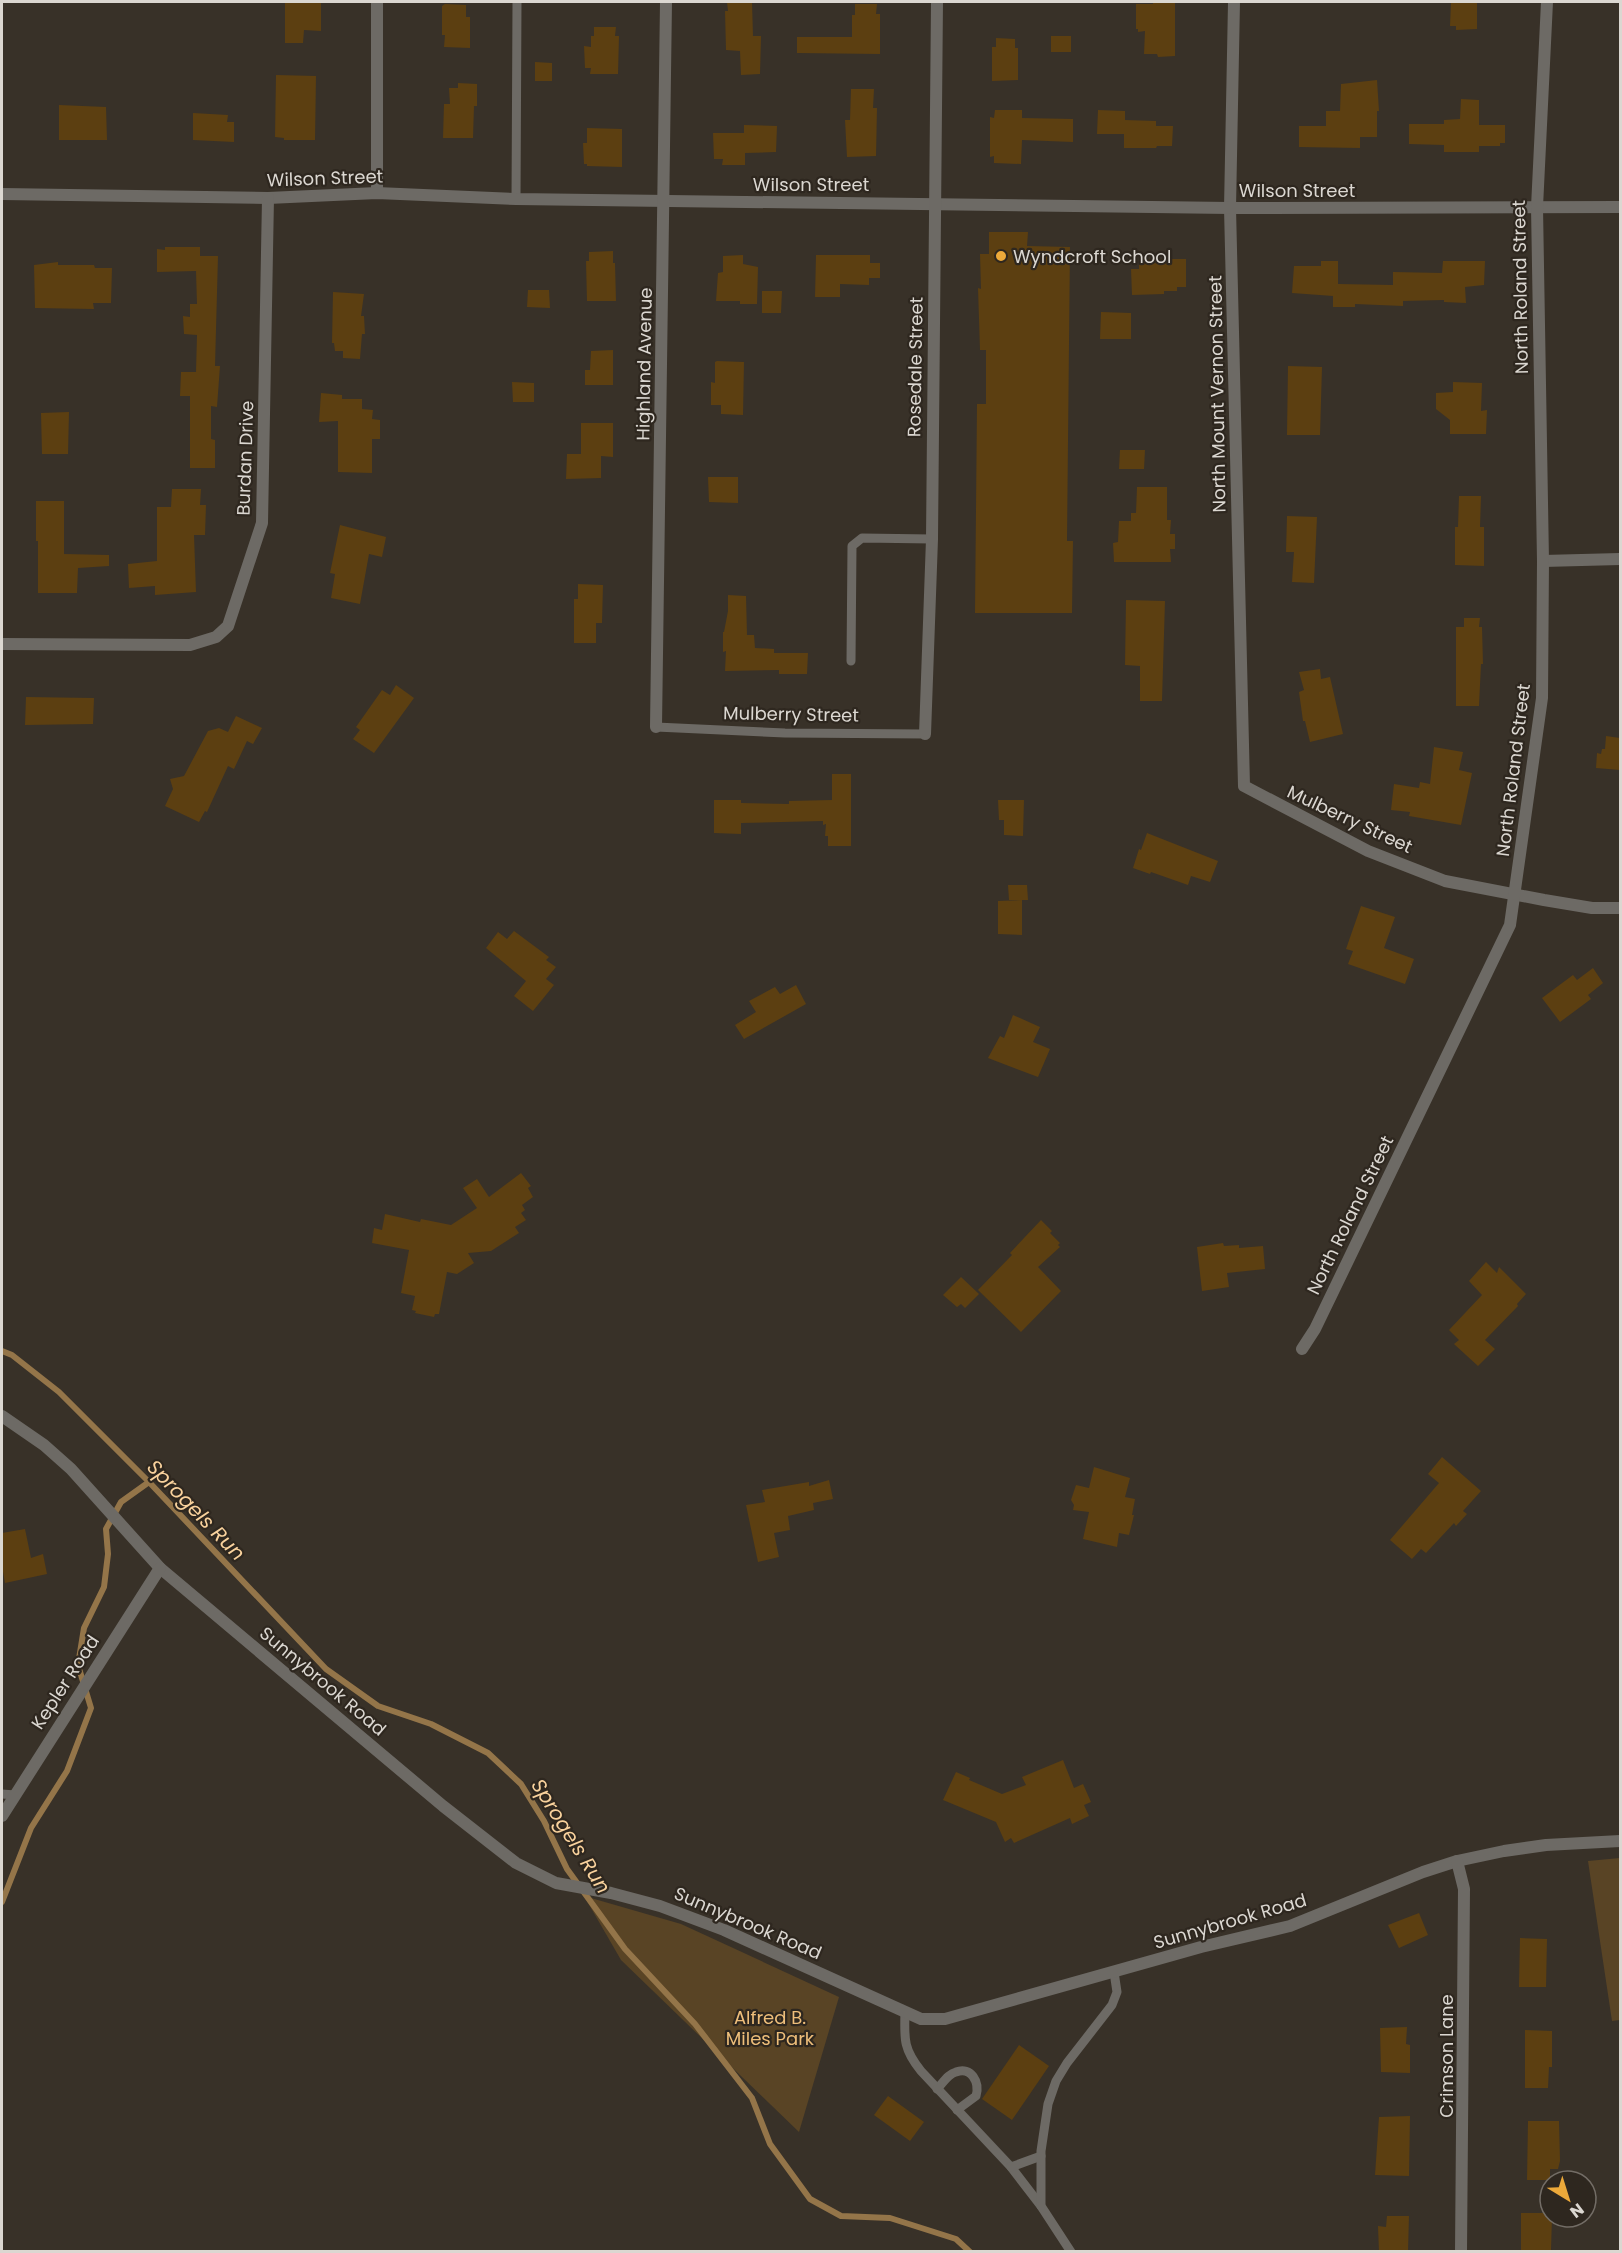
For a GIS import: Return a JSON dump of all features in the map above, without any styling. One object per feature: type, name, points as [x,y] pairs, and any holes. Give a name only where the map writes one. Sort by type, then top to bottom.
[{"type":"street","points":[[377,2],[377,193]]},
{"type":"street","name":"Highland Avenue","points":[[656,727],[666,2]]},
{"type":"street","name":"Rosedale Street","points":[[925,734],[932,539],[937,2]]},
{"type":"street","name":"North Mount Vernon Street","points":[[1234,2],[1230,208],[1244,786]]},
{"type":"street","name":"North Roland Street","points":[[1302,1349],[1315,1329],[1510,925],[1542,698],[1543,561],[1537,207],[1547,2]]},
{"type":"street","name":"Wilson Street","points":[[2,195],[268,198],[377,193],[516,199],[935,202],[1230,208],[1620,207]]},
{"type":"street","name":"Burdan Drive","points":[[2,644],[190,645],[216,637],[228,626],[262,523],[268,198]]},
{"type":"street","points":[[1543,561],[1620,559]]},
{"type":"street","name":"Mulberry Street","points":[[1244,786],[1368,851],[1445,880],[1592,908],[1620,908]]},
{"type":"street","name":"Sunnybrook Road","points":[[2,1416],[44,1445],[71,1469],[160,1568],[496,1848],[536,1874],[556,1882],[660,1906],[724,1930],[905,2013],[928,2020],[945,2019],[1201,1947],[1290,1926],[1414,1876],[1457,1862],[1504,1851],[1546,1845],[1620,1841]]},
{"type":"street","name":"Kepler Road","points":[[2,1816],[160,1568]]},
{"type":"street","name":"Crimson Lane","points":[[1457,1862],[1464,1889],[1461,2252]]},
{"type":"lane","points":[[516,199],[517,2]]},
{"type":"lane","points":[[851,661],[852,546],[862,538],[932,539]]},
{"type":"lane","name":"Mulberry Street","points":[[656,727],[785,733],[925,734]]},
{"type":"lane","points":[[2,1794],[15,1795]]},
{"type":"lane","points":[[1041,2206],[1041,2156],[1048,2104],[1056,2081],[1086,2037],[1112,2005],[1117,1992],[1114,1972]]},
{"type":"lane","points":[[905,2013],[906,2048],[915,2064],[1011,2167],[1041,2206],[1071,2252]]},
{"type":"lane","points":[[937,2089],[948,2076],[957,2071],[973,2075],[978,2085],[976,2096],[957,2110]]},
{"type":"lane","points":[[1011,2167],[1041,2156]]},
{"type":"green space","points":[[1620,1858],[1620,2020],[1612,2021],[1588,1861]]},
{"type":"green space","name":"Alfred B. Miles Park","points":[[584,1896],[681,1924],[839,1997],[799,2132],[621,1960]]},
{"type":"building","points":[[321,2],[321,31],[304,30],[303,43],[285,43],[285,3]]},
{"type":"building","points":[[727,2],[752,2],[753,36],[761,36],[760,74],[741,75],[740,51],[726,50],[725,11],[728,11]]},
{"type":"building","points":[[1153,2],[1175,2],[1175,56],[1158,57],[1157,54],[1144,54],[1145,31],[1138,32],[1136,29],[1136,4],[1153,4]]},
{"type":"building","points":[[1451,2],[1477,2],[1477,29],[1456,30],[1456,26],[1450,26]]},
{"type":"building","points":[[445,4],[466,5],[466,17],[470,17],[470,48],[444,47],[442,6]]},
{"type":"building","points":[[855,4],[877,4],[876,14],[880,14],[880,54],[797,53],[797,37],[852,37],[852,15],[855,15]]},
{"type":"building","points":[[594,27],[616,27],[615,36],[619,36],[618,74],[590,74],[591,68],[585,68],[584,46],[591,47]]},
{"type":"building","points":[[1051,36],[1071,36],[1071,52],[1051,52]]},
{"type":"building","points":[[996,38],[1015,39],[1015,48],[1018,48],[1018,80],[992,81],[992,47],[996,47]]},
{"type":"building","points":[[535,62],[552,63],[552,81],[535,81]]},
{"type":"building","points":[[276,75],[316,76],[315,140],[284,140],[284,138],[275,137]]},
{"type":"building","points":[[1377,80],[1379,111],[1377,111],[1377,137],[1360,137],[1360,148],[1299,147],[1299,126],[1326,126],[1326,111],[1340,111],[1341,84]]},
{"type":"building","points":[[458,83],[477,84],[473,138],[443,138],[444,104],[450,104],[449,88],[458,88]]},
{"type":"building","points":[[851,89],[874,89],[873,108],[877,108],[876,156],[847,157],[845,120],[850,120]]},
{"type":"building","points":[[1461,99],[1479,100],[1479,125],[1505,125],[1505,143],[1500,143],[1500,146],[1479,146],[1479,152],[1444,152],[1444,145],[1409,144],[1409,124],[1444,124],[1444,120],[1460,119]]},
{"type":"building","points":[[59,105],[106,107],[107,140],[59,140]]},
{"type":"building","points":[[995,110],[1022,110],[1022,118],[1073,119],[1073,142],[1022,140],[1021,164],[994,163],[994,156],[990,157],[990,117],[994,118]]},
{"type":"building","points":[[1098,110],[1125,111],[1125,120],[1156,121],[1156,126],[1173,126],[1172,146],[1124,148],[1124,134],[1097,134]]},
{"type":"building","points":[[193,113],[228,115],[227,122],[234,122],[234,142],[193,140]]},
{"type":"building","points":[[744,125],[777,126],[776,152],[745,153],[745,165],[722,165],[723,159],[714,159],[713,133],[744,133]]},
{"type":"building","points":[[587,128],[622,129],[622,167],[584,164],[583,143],[587,143]]},
{"type":"building","name":"Wyndcroft School","points":[[989,232],[1028,232],[1027,246],[1070,247],[1067,541],[1073,541],[1072,613],[975,613],[977,404],[986,404],[986,350],[980,350],[978,288],[981,289],[980,254],[989,254]]},
{"type":"building","points":[[165,247],[200,247],[200,256],[218,256],[215,366],[220,366],[217,407],[211,406],[211,439],[215,440],[215,468],[190,468],[190,396],[180,396],[181,372],[196,372],[197,335],[184,334],[183,316],[190,317],[190,304],[197,304],[196,271],[157,272],[157,249],[165,250]]},
{"type":"building","points":[[613,251],[616,301],[587,301],[586,261],[589,261],[589,252]]},
{"type":"building","points":[[743,255],[743,264],[758,267],[757,304],[716,301],[718,273],[723,272],[723,256]]},
{"type":"building","points":[[816,255],[870,255],[870,263],[880,263],[880,278],[869,278],[869,285],[840,284],[840,297],[815,297]]},
{"type":"building","points":[[1139,259],[1186,259],[1186,287],[1177,287],[1177,291],[1164,291],[1164,294],[1132,295],[1131,269],[1139,269]]},
{"type":"building","points":[[1321,261],[1338,261],[1338,284],[1393,285],[1393,272],[1442,273],[1443,261],[1485,261],[1484,285],[1465,287],[1466,303],[1444,302],[1444,300],[1403,301],[1403,306],[1355,304],[1355,307],[1333,307],[1333,296],[1292,293],[1294,266],[1321,266]]},
{"type":"building","points":[[58,262],[58,265],[94,265],[95,268],[112,268],[111,303],[93,303],[94,309],[35,308],[34,265]]},
{"type":"building","points":[[528,290],[549,290],[550,308],[527,307]]},
{"type":"building","points":[[762,291],[782,291],[781,313],[762,313]]},
{"type":"building","points":[[333,292],[364,294],[361,316],[364,316],[365,334],[362,334],[360,359],[343,358],[343,351],[335,351],[334,343],[332,343]]},
{"type":"building","points":[[1101,312],[1131,313],[1131,339],[1100,339]]},
{"type":"building","points":[[613,350],[613,385],[585,385],[585,370],[590,370],[591,351]]},
{"type":"building","points":[[715,362],[744,362],[743,415],[721,414],[721,405],[711,405],[711,382],[715,383]]},
{"type":"building","points":[[1288,366],[1322,367],[1320,435],[1287,435]]},
{"type":"building","points":[[512,382],[534,383],[534,402],[513,402]]},
{"type":"building","points":[[1453,382],[1482,383],[1481,411],[1487,410],[1486,434],[1450,434],[1450,420],[1436,409],[1436,393],[1453,392]]},
{"type":"building","points":[[321,393],[342,395],[342,399],[362,399],[362,409],[373,410],[372,419],[380,420],[380,439],[372,439],[372,473],[338,472],[338,421],[319,422]]},
{"type":"building","points":[[69,412],[68,454],[42,454],[41,413]]},
{"type":"building","points":[[581,423],[613,423],[613,457],[601,456],[601,478],[566,479],[567,454],[581,454]]},
{"type":"building","points":[[1120,450],[1145,450],[1144,469],[1119,469]]},
{"type":"building","points":[[708,477],[738,477],[738,503],[709,502]]},
{"type":"building","points":[[1137,487],[1167,487],[1167,520],[1171,520],[1170,534],[1175,534],[1175,549],[1170,549],[1171,562],[1114,562],[1113,543],[1118,542],[1119,521],[1131,521],[1131,513],[1136,513]]},
{"type":"building","points":[[172,489],[201,489],[200,505],[206,505],[205,535],[194,535],[196,592],[155,595],[155,586],[129,588],[128,564],[157,561],[157,507],[171,507]]},
{"type":"building","points":[[1459,496],[1481,496],[1480,527],[1484,527],[1484,566],[1455,565],[1455,527],[1458,527]]},
{"type":"building","points":[[36,501],[64,501],[64,554],[109,555],[109,566],[78,568],[77,593],[38,593]]},
{"type":"building","points":[[1287,516],[1317,517],[1314,583],[1292,582],[1294,552],[1286,552]]},
{"type":"building","points":[[340,525],[386,537],[382,557],[369,554],[360,604],[331,598],[335,574],[330,573]]},
{"type":"building","points":[[578,584],[603,585],[602,623],[596,623],[596,643],[574,643],[574,599],[578,599]]},
{"type":"building","points":[[728,595],[746,596],[747,635],[754,635],[755,648],[774,649],[774,653],[808,653],[807,674],[779,674],[779,670],[725,671],[726,651],[723,652],[723,632],[728,611]]},
{"type":"building","points":[[1126,600],[1165,601],[1162,701],[1140,701],[1140,666],[1125,665]]},
{"type":"building","points":[[1464,618],[1480,618],[1479,627],[1482,627],[1483,664],[1481,664],[1479,706],[1456,706],[1456,627],[1464,627]]},
{"type":"building","points":[[1320,669],[1321,679],[1330,677],[1343,734],[1310,742],[1305,721],[1303,721],[1299,692],[1304,690],[1299,672]]},
{"type":"building","points":[[396,685],[414,698],[374,753],[353,739],[360,730],[356,727],[382,690],[390,695]]},
{"type":"building","points":[[26,697],[94,698],[93,724],[25,725]]},
{"type":"building","points":[[236,716],[262,728],[253,744],[247,741],[234,769],[228,766],[207,812],[205,811],[199,822],[165,806],[173,789],[170,779],[184,776],[208,731],[219,728],[228,732]]},
{"type":"building","points":[[1606,736],[1620,738],[1620,770],[1596,768],[1597,753],[1601,754],[1602,749],[1605,749]]},
{"type":"building","points":[[1434,747],[1463,752],[1459,770],[1472,773],[1461,825],[1409,816],[1410,812],[1391,810],[1394,784],[1419,788],[1420,782],[1430,784]]},
{"type":"building","points":[[832,774],[851,774],[851,846],[828,846],[828,836],[825,836],[826,824],[823,825],[823,821],[741,823],[741,834],[714,833],[714,800],[789,804],[789,801],[832,800]]},
{"type":"building","points":[[998,800],[1024,800],[1023,836],[1004,835],[1004,820],[999,820]]},
{"type":"building","points":[[1147,833],[1218,861],[1210,882],[1191,876],[1188,885],[1133,868]]},
{"type":"building","points":[[1008,885],[1027,885],[1028,900],[1009,900]]},
{"type":"building","points":[[1022,900],[1022,935],[998,934],[998,901]]},
{"type":"building","points":[[1361,906],[1395,917],[1384,948],[1414,959],[1405,984],[1348,964],[1353,951],[1346,949]]},
{"type":"building","points":[[514,931],[549,957],[546,960],[556,967],[546,979],[554,985],[533,1011],[514,996],[526,981],[486,948],[498,932],[507,939]]},
{"type":"building","points":[[1593,968],[1603,983],[1588,995],[1591,999],[1560,1022],[1542,998],[1573,975],[1577,980]]},
{"type":"building","points":[[796,985],[806,1004],[744,1039],[735,1025],[756,1012],[749,1001],[775,987],[780,994]]},
{"type":"building","points":[[1013,1015],[1040,1027],[1033,1042],[1050,1049],[1038,1077],[988,1058],[1000,1036],[1004,1038]]},
{"type":"building","points":[[521,1173],[531,1186],[528,1188],[533,1197],[522,1205],[525,1210],[521,1213],[526,1220],[515,1227],[519,1233],[491,1251],[468,1253],[474,1263],[457,1274],[447,1272],[439,1314],[435,1314],[434,1317],[415,1313],[416,1311],[412,1310],[415,1296],[401,1293],[409,1250],[372,1243],[374,1228],[382,1230],[385,1214],[420,1222],[421,1219],[451,1225],[477,1208],[463,1188],[477,1179],[489,1197]]},
{"type":"building","points":[[1041,1220],[1052,1231],[1050,1233],[1060,1243],[1058,1245],[1060,1247],[1038,1267],[1061,1291],[1021,1332],[978,1290],[1012,1255],[1010,1253]]},
{"type":"building","points":[[1223,1243],[1224,1246],[1239,1245],[1239,1248],[1263,1246],[1265,1269],[1227,1273],[1229,1287],[1202,1291],[1197,1247]]},
{"type":"building","points":[[1486,1262],[1497,1273],[1499,1267],[1526,1294],[1517,1304],[1518,1306],[1485,1340],[1495,1349],[1478,1366],[1454,1344],[1459,1340],[1449,1330],[1482,1295],[1469,1281]]},
{"type":"building","points":[[961,1277],[979,1294],[965,1308],[961,1304],[957,1307],[943,1295]]},
{"type":"building","points":[[1442,1457],[1481,1491],[1463,1511],[1467,1514],[1456,1526],[1454,1523],[1426,1553],[1421,1549],[1412,1559],[1390,1540],[1439,1483],[1428,1474]]},
{"type":"building","points":[[1094,1467],[1130,1478],[1125,1497],[1135,1499],[1132,1515],[1134,1515],[1129,1535],[1119,1533],[1117,1547],[1083,1539],[1089,1512],[1073,1510],[1074,1505],[1071,1500],[1076,1485],[1089,1488]]},
{"type":"building","points":[[829,1480],[833,1499],[813,1503],[814,1510],[788,1516],[790,1530],[774,1533],[779,1557],[758,1562],[746,1505],[765,1502],[762,1490],[809,1482],[809,1486]]},
{"type":"building","points":[[25,1529],[31,1558],[43,1554],[47,1574],[5,1583],[2,1566],[2,1533]]},
{"type":"building","points":[[1063,1760],[1074,1788],[1083,1784],[1091,1802],[1084,1805],[1089,1816],[1072,1824],[1070,1818],[1014,1843],[1011,1838],[1005,1842],[996,1822],[943,1800],[956,1772],[1002,1794],[1026,1785],[1022,1777]]},
{"type":"building","points":[[1419,1913],[1428,1935],[1399,1948],[1388,1925]]},
{"type":"building","points":[[1520,1938],[1547,1939],[1546,1987],[1519,1987]]},
{"type":"building","points":[[1407,2027],[1406,2044],[1410,2045],[1410,2073],[1381,2072],[1380,2028]]},
{"type":"building","points":[[1525,2030],[1552,2031],[1552,2067],[1549,2067],[1548,2088],[1525,2088]]},
{"type":"building","points":[[1019,2045],[1049,2066],[1012,2120],[982,2099]]},
{"type":"building","points":[[888,2096],[924,2122],[910,2141],[874,2115]]},
{"type":"building","points":[[1410,2116],[1409,2176],[1375,2175],[1379,2117]]},
{"type":"building","points":[[1528,2121],[1559,2121],[1560,2161],[1558,2169],[1538,2169],[1538,2180],[1527,2180]]},
{"type":"building","points":[[1521,2213],[1538,2213],[1538,2229],[1552,2229],[1551,2250],[1521,2252]]},
{"type":"building","points":[[1387,2216],[1409,2216],[1408,2252],[1379,2252],[1378,2226],[1386,2227]]},
{"type":"waterway","name":"Sprogels Run","points":[[2,1351],[12,1355],[59,1392],[149,1482],[326,1669],[378,1706],[431,1724],[488,1753],[521,1784],[544,1821],[567,1869],[625,1949],[695,2024],[752,2098],[770,2144],[810,2199],[841,2216],[890,2218],[956,2239],[970,2252]]},
{"type":"waterway","points":[[2,1902],[31,1828],[67,1771],[91,1708],[78,1665],[84,1628],[104,1587],[108,1554],[106,1529],[121,1502],[149,1482]]},
{"type":"place","name":"Wyndcroft School","points":[[1001,256]]}]
